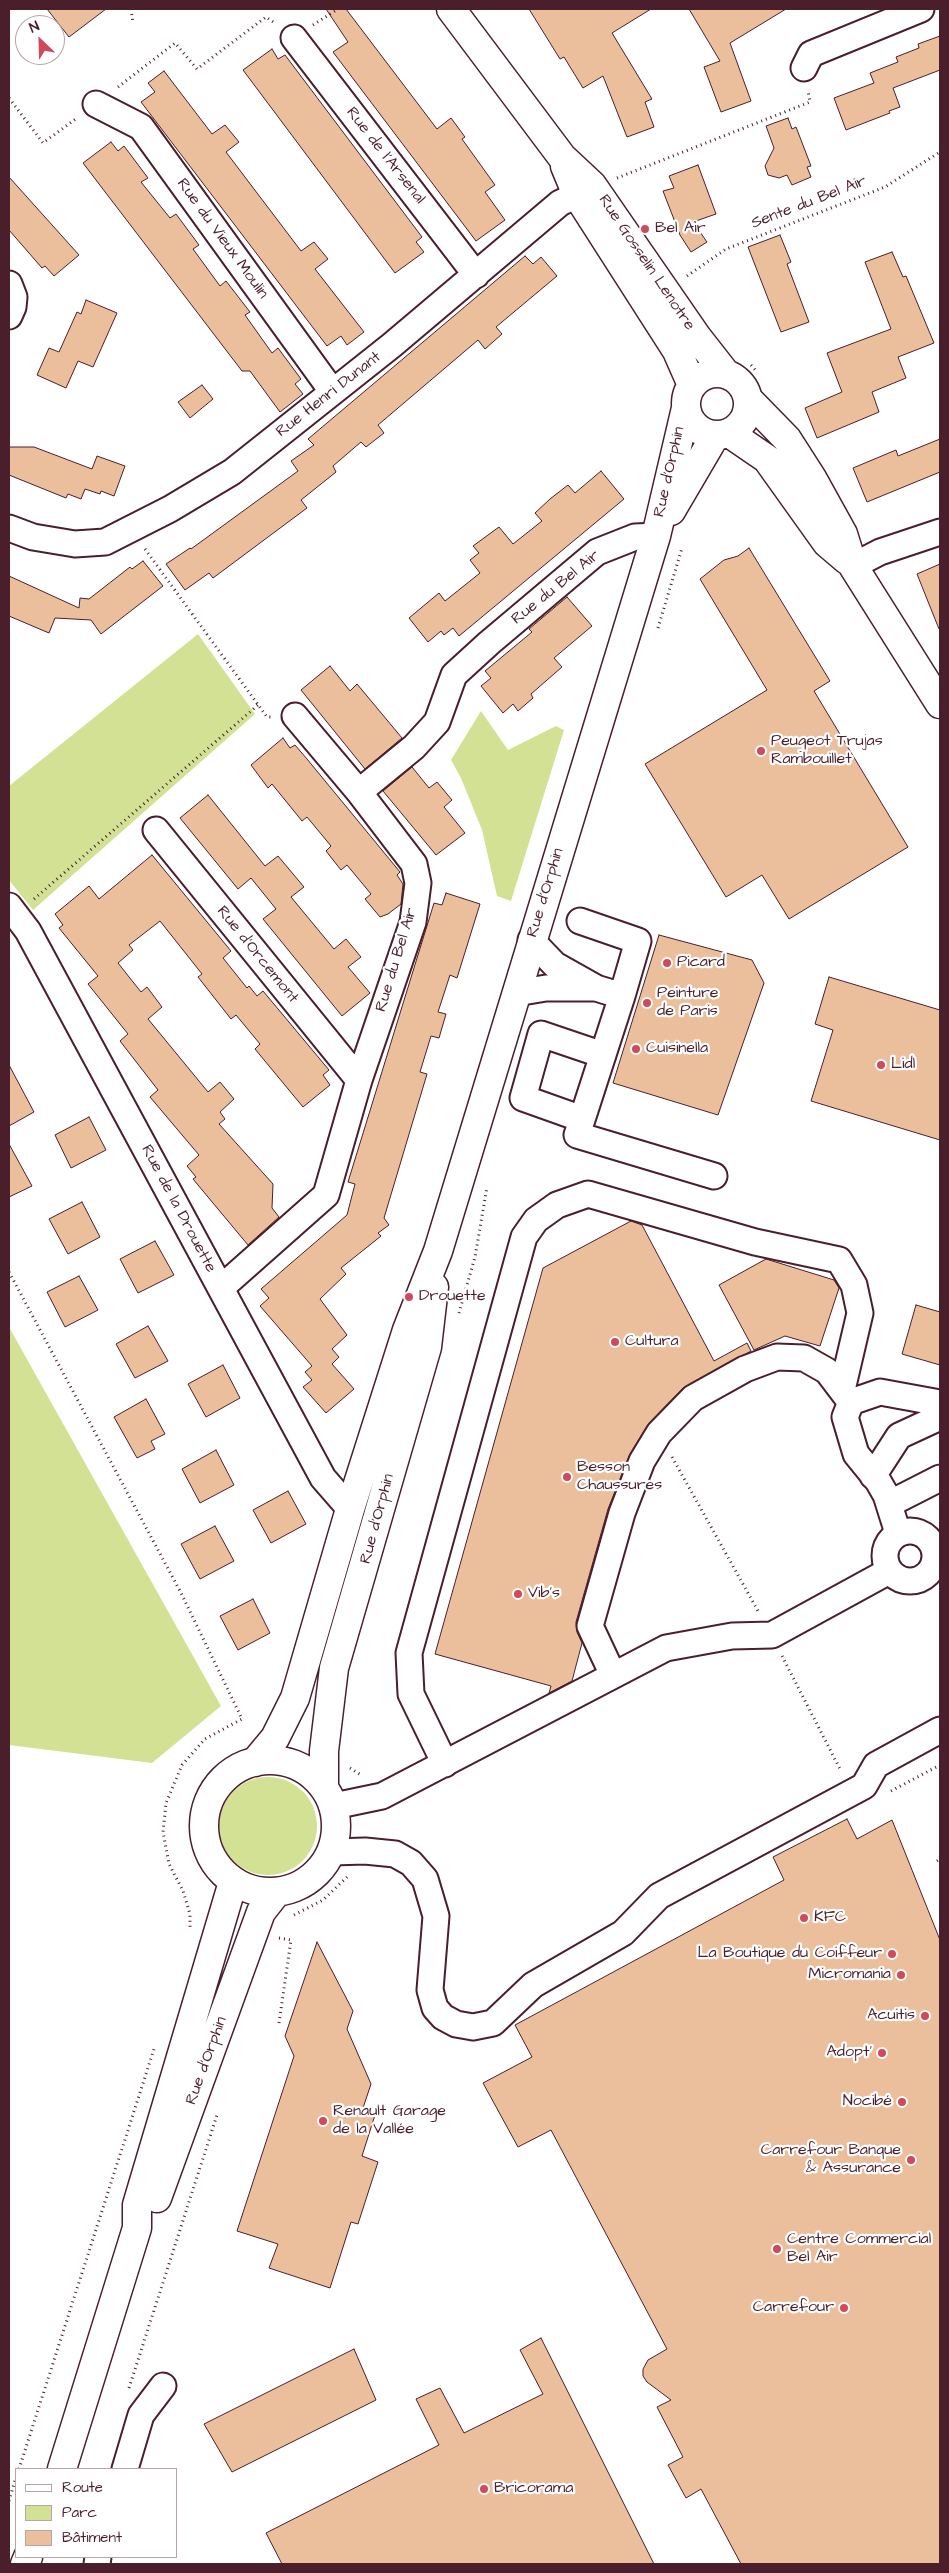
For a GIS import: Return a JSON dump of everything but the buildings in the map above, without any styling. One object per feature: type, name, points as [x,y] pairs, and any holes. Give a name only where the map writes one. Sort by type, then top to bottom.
[{"type":"main road","name":"Rue Gosselin Lenotre","points":[[451,9],[562,157],[592,185],[619,221],[697,337],[726,374]]},
{"type":"main road","name":"Rue Gosselin Lenotre","points":[[562,157],[576,195],[678,351],[689,397]]},
{"type":"main road","points":[[853,566],[827,543],[767,459],[722,435],[695,427],[689,418],[689,397],[707,374],[726,374],[738,381],[748,399],[787,439],[812,478],[843,534],[853,566],[940,704]]},
{"type":"main road","name":"Rue d'Orphin","points":[[255,1762],[275,1738],[295,1698],[350,1509],[407,1330],[438,1251],[531,940],[656,536],[689,397]]},
{"type":"main road","points":[[722,435],[744,420],[748,410],[748,399]]},
{"type":"main road","name":"Rue d'Orphin","points":[[656,536],[722,435]]},
{"type":"main road","name":"Rue d'Orphin","points":[[329,1796],[324,1751],[334,1668],[427,1347],[438,1251]]},
{"type":"main road","points":[[350,1509],[375,1528]]},
{"type":"main road","points":[[274,1760],[293,1764],[310,1773],[329,1796],[337,1822],[332,1852],[323,1868],[310,1880],[294,1889],[276,1893],[254,1891],[234,1882],[219,1870],[209,1853],[204,1834],[204,1815],[210,1797],[222,1781],[237,1769],[255,1762],[274,1760]]},
{"type":"main road","name":"Rue d'Orphin","points":[[62,2468],[137,2228],[137,2205],[234,1882]]},
{"type":"main road","name":"Rue d'Orphin","points":[[137,2228],[153,2208],[262,1912],[276,1893]]},
{"type":"street","points":[[804,68],[811,54],[921,9]]},
{"type":"street","name":"Rue de l'Arsenal","points":[[294,38],[476,275]]},
{"type":"street","name":"Rue du Vieux Moulin","points":[[96,104],[141,127],[332,391]]},
{"type":"street","points":[[576,195],[619,221]]},
{"type":"street","name":"Rue Henri Dunant","points":[[9,528],[33,537],[75,544],[105,542],[131,530],[232,472],[392,345],[560,203],[576,195]]},
{"type":"street","points":[[9,284],[14,296],[13,307],[9,316]]},
{"type":"street","points":[[853,566],[880,552],[940,532]]},
{"type":"street","name":"Rue du Bel Air","points":[[221,1288],[326,1195],[359,1080],[412,922],[418,883],[414,864],[359,792],[414,747],[437,722],[454,675],[489,643],[597,552],[635,536],[656,536]]},
{"type":"street","points":[[295,716],[359,792]]},
{"type":"street","name":"Rue d'Orcemont","points":[[156,830],[359,1080]]},
{"type":"street","name":"Rue de la Drouette","points":[[12,910],[28,931],[323,1478],[350,1509]]},
{"type":"street","points":[[580,922],[638,941],[577,1135],[714,1176]]},
{"type":"street","points":[[531,940],[555,965],[596,988],[622,996]]},
{"type":"street","points":[[516,993],[546,988],[596,988]]},
{"type":"street","points":[[582,1119],[523,1098],[541,1034],[603,1055]]},
{"type":"street","points":[[445,1764],[411,1694],[409,1653],[524,1237],[536,1220],[557,1205],[588,1194],[756,1242],[839,1260],[854,1286],[860,1313],[846,1396],[845,1417],[856,1454],[876,1478],[889,1504],[898,1534]]},
{"type":"street","points":[[613,1675],[590,1626],[622,1513],[642,1461],[659,1433],[693,1398],[744,1369],[777,1357],[804,1358],[827,1372],[846,1396]]},
{"type":"street","points":[[846,1396],[880,1392],[940,1403]]},
{"type":"street","points":[[876,1478],[898,1436],[940,1417]]},
{"type":"street","points":[[889,1504],[940,1478]]},
{"type":"street","points":[[912,1530],[933,1534],[937,1573],[920,1580],[902,1581],[889,1571],[884,1557],[888,1543],[898,1534],[912,1530]]},
{"type":"street","points":[[329,1796],[382,1796],[666,1648],[732,1636],[772,1635],[889,1571]]},
{"type":"street","points":[[332,1852],[365,1851],[395,1854],[411,1863],[425,1878],[436,1916],[430,1990],[435,2008],[444,2017],[456,2024],[473,2028],[494,2023],[533,1985],[623,1933],[659,1896],[864,1786],[876,1764],[940,1730]]},
{"type":"street","points":[[125,2468],[142,2415],[163,2386]]},
{"type":"path","points":[[131,9],[133,23]]},
{"type":"path","points":[[9,98],[43,143],[175,43],[197,69],[266,17],[294,38],[338,9]]},
{"type":"path","points":[[614,179],[810,102],[804,68]]},
{"type":"path","name":"Sente du Bel Air","points":[[687,276],[726,249],[885,187],[940,152]]},
{"type":"path","points":[[131,530],[267,717],[295,716]]},
{"type":"path","points":[[656,633],[684,541]]},
{"type":"path","points":[[12,910],[258,704]]},
{"type":"path","points":[[458,1318],[474,1257],[488,1181]]},
{"type":"path","points":[[9,1272],[180,1591],[242,1719],[205,1739],[182,1765],[166,1803],[162,1832],[170,1864],[183,1891],[190,1914],[190,1935]]},
{"type":"path","points":[[329,1796],[348,1767]]},
{"type":"path","points":[[290,1916],[323,1900],[352,1870]]},
{"type":"path","points":[[278,1931],[276,1937],[291,1940],[279,2023]]},
{"type":"path","points":[[19,2468],[158,2037]]},
{"type":"path","points":[[127,2394],[218,2114]]},
{"type":"path","points":[[9,2500],[15,2480]]},
{"type":"green space","points":[[198,634],[255,714],[33,910],[9,880],[9,786]]},
{"type":"green space","points":[[481,711],[508,750],[556,726],[564,730],[511,901],[497,896],[482,830],[461,778],[451,760]]},
{"type":"green space","points":[[9,1327],[221,1706],[152,1763],[9,1745]]},
{"type":"green space","points":[[268,1777],[287,1781],[303,1791],[313,1807],[317,1826],[313,1845],[303,1861],[287,1871],[268,1875],[249,1871],[233,1861],[223,1845],[219,1826],[223,1807],[233,1791],[249,1781]]},
{"type":"place","name":"Bel Air","points":[[645,229]]},
{"type":"place","name":"Peugeot Trujas Rambouillet","points":[[761,751]]},
{"type":"place","name":"Picard","points":[[667,963]]},
{"type":"place","name":"Peinture de Paris","points":[[647,1003]]},
{"type":"place","name":"Cuisinella","points":[[636,1049]]},
{"type":"place","name":"Lidl","points":[[881,1065]]},
{"type":"place","name":"Drouette","points":[[409,1297]]},
{"type":"place","name":"Cultura","points":[[615,1342]]},
{"type":"place","name":"Besson Chaussures","points":[[567,1477]]},
{"type":"place","name":"Vib's","points":[[518,1594]]},
{"type":"place","name":"KFC","points":[[804,1918]]},
{"type":"place","name":"La Boutique du Coiffeur","points":[[892,1954]]},
{"type":"place","name":"Micromania","points":[[901,1975]]},
{"type":"place","name":"Acuitis","points":[[925,2016]]},
{"type":"place","name":"Adopt'","points":[[882,2053]]},
{"type":"place","name":"Nocibé","points":[[902,2102]]},
{"type":"place","name":"Renault Garage de la Vallée","points":[[323,2121]]},
{"type":"place","name":"Carrefour Banque & Assurance","points":[[911,2160]]},
{"type":"place","name":"Centre Commercial Bel Air","points":[[777,2249]]},
{"type":"place","name":"Carrefour","points":[[844,2308]]},
{"type":"place","name":"Bricorama","points":[[484,2489]]}]
